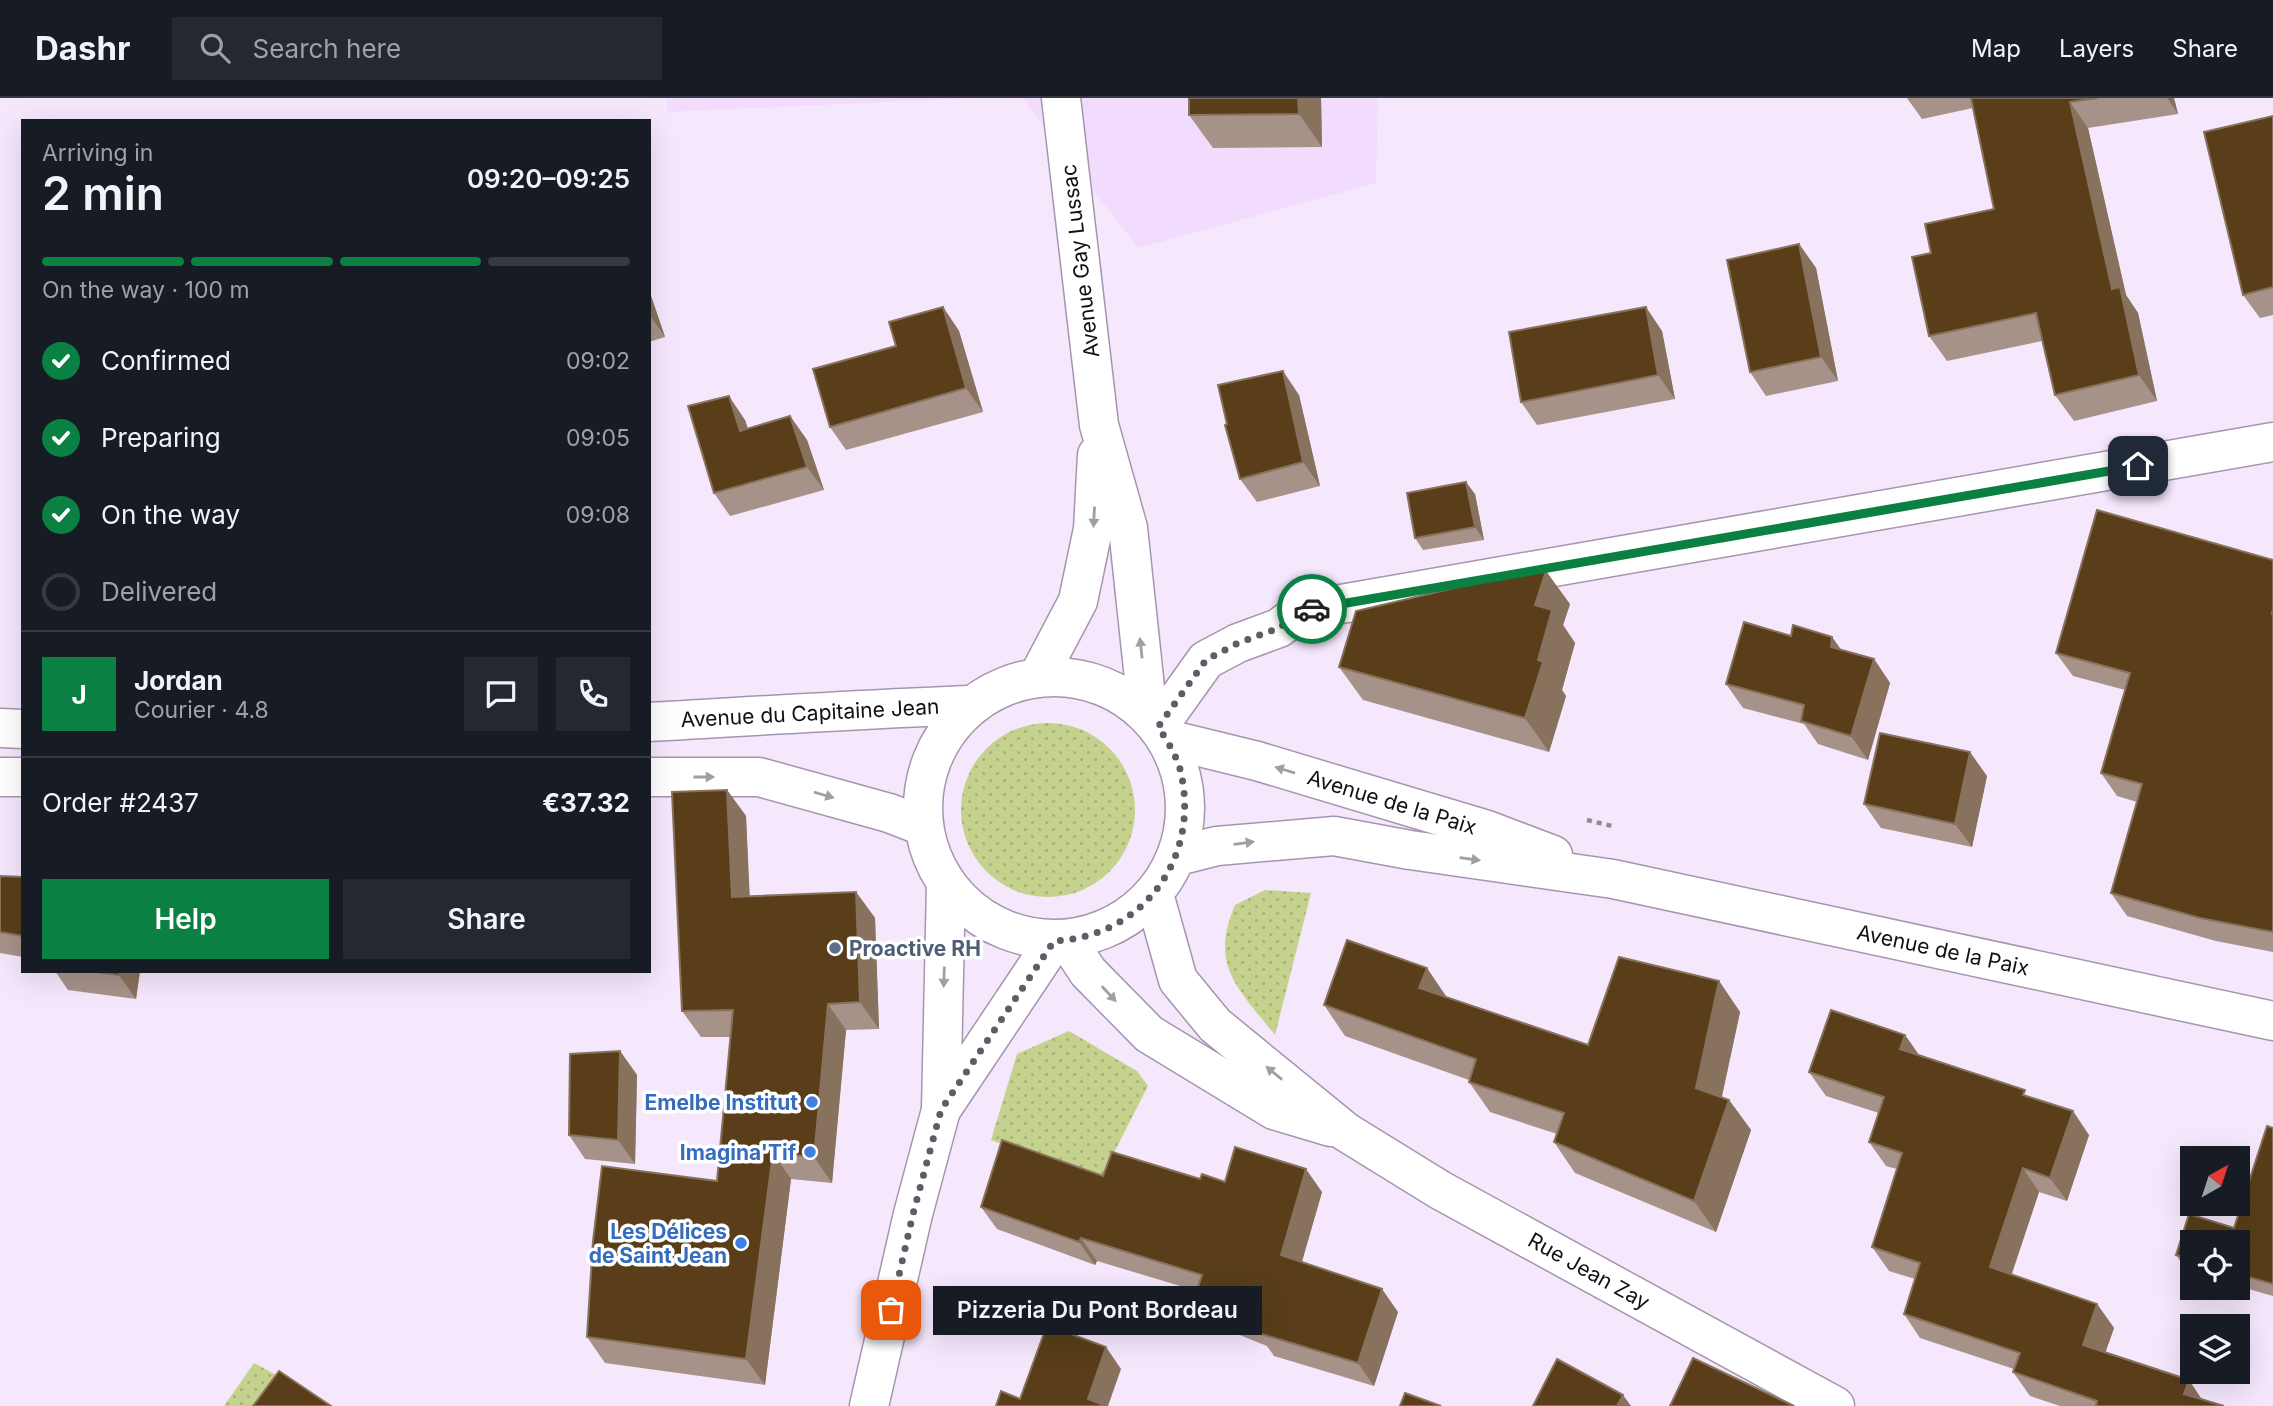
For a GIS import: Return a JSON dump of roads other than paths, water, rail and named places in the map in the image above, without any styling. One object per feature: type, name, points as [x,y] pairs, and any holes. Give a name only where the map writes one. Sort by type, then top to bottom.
[{"type":"street","name":"Avenue Gay Lussac","points":[[1062,98],[1099,425],[1128,528],[1158,727]]},
{"type":"street","name":"Avenue Gay Lussac","points":[[1038,677],[1078,601],[1093,529],[1099,425]]},
{"type":"street","points":[[1158,727],[1206,660],[1238,643],[1279,628],[1301,611],[2273,442]]},
{"type":"street","points":[[1038,677],[1078,678],[1116,692],[1158,727],[1180,767],[1185,796],[1185,827],[1177,856],[1154,894],[1129,917],[1099,933],[1060,940],[1013,934],[976,914],[946,884],[931,856],[923,826],[924,780],[941,738],[971,705],[1002,686],[1038,677]]},
{"type":"street","name":"Avenue du Capitaine Jean","points":[[651,722],[971,705]]},
{"type":"street","name":"Avenue de la Paix","points":[[1158,727],[1257,761],[1487,830],[1613,879]]},
{"type":"street","points":[[0,728],[21,729]]},
{"type":"street","points":[[0,754],[21,754]]},
{"type":"street","points":[[0,777],[21,777]]},
{"type":"street","points":[[651,777],[759,777],[889,813],[923,826]]},
{"type":"street","name":"Avenue de la Paix","points":[[1177,856],[1217,846],[1335,836],[1409,850],[1613,879],[2273,1021]]},
{"type":"street","points":[[869,1406],[913,1214],[941,1110],[946,884]]},
{"type":"street","name":"Rue Jean Zay","points":[[1154,894],[1178,980],[1215,1025],[1346,1132],[1440,1190],[1835,1406]]},
{"type":"street","points":[[941,1110],[1060,940]]},
{"type":"street","name":"Rue Jean Zay","points":[[1060,940],[1149,1034],[1274,1110],[1346,1132]]},
{"type":"place","name":"Proactive RH","points":[[835,948]]},
{"type":"place","name":"Emelbe Institut","points":[[812,1102]]},
{"type":"place","name":"Imagina'Tif","points":[[810,1152]]},
{"type":"place","name":"Les Délices de Saint Jean","points":[[741,1243]]},
{"type":"place","name":"Pizzeria Du Pont Bordeau","points":[[891,1310]]}]
